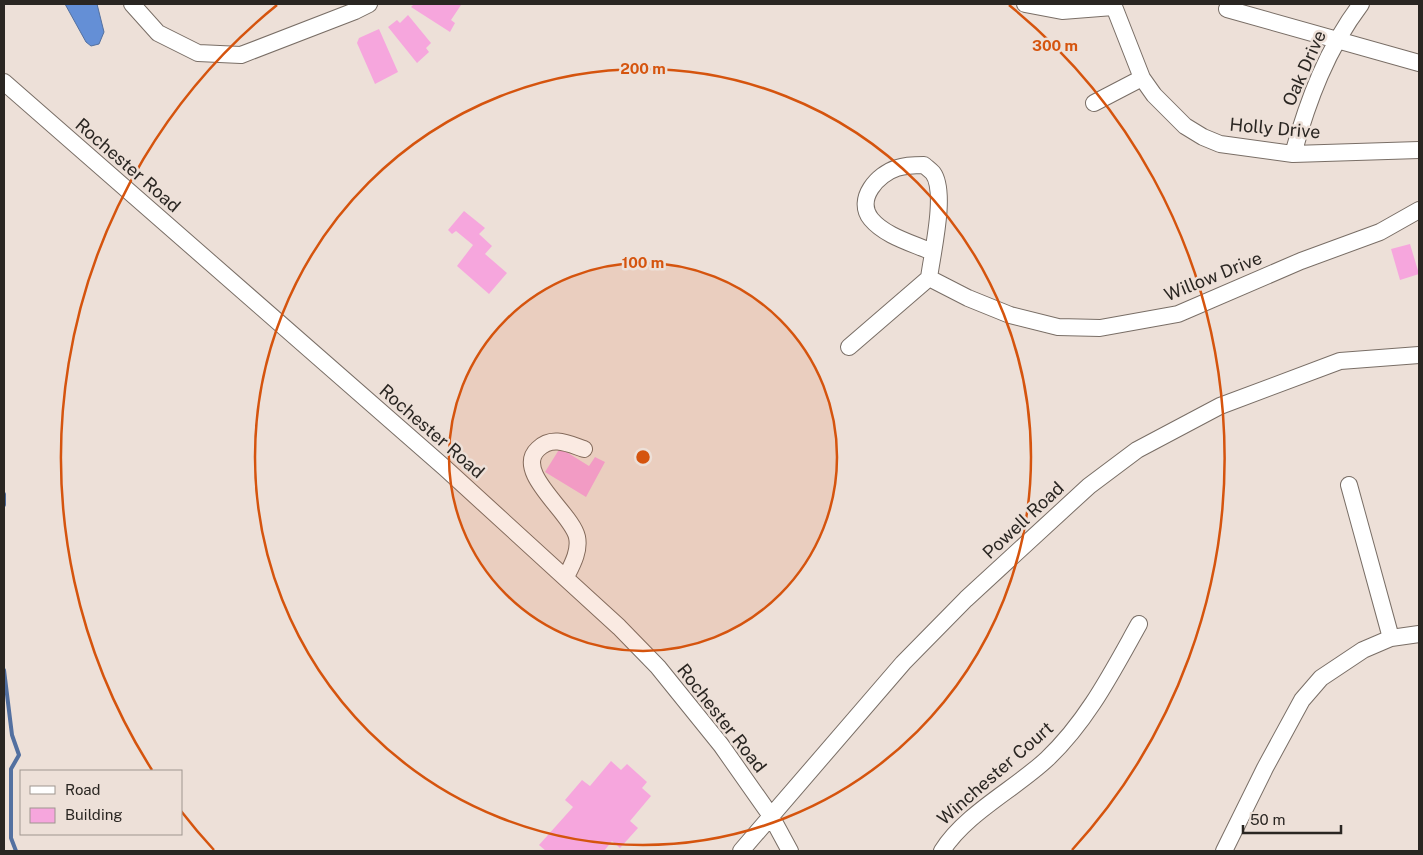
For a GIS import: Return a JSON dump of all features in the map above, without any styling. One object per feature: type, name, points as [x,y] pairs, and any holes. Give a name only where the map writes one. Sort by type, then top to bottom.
[{"type":"street","points":[[132,4],[158,34],[198,53],[241,55],[369,4]]},
{"type":"street","points":[[1025,4],[1062,11],[1113,6]]},
{"type":"street","name":"Oak Drive","points":[[1293,154],[1313,88],[1338,40],[1361,4]]},
{"type":"street","name":"Holly Drive","points":[[1113,6],[1142,78],[1154,95],[1185,126],[1203,136],[1220,144],[1293,154],[1419,150]]},
{"type":"street","points":[[1227,8],[1419,63]]},
{"type":"street","points":[[1094,103],[1142,78]]},
{"type":"street","name":"Rochester Road","points":[[4,82],[445,468],[619,627],[658,667],[721,745],[771,816],[790,851]]},
{"type":"street","points":[[850,346],[929,278],[938,201],[938,187],[933,173],[924,165],[910,164],[896,168],[885,174],[869,191],[866,209],[869,217],[889,233],[932,252]]},
{"type":"street","name":"Willow Drive","points":[[929,278],[968,298],[1010,315],[1058,327],[1100,328],[1178,314],[1301,261],[1380,232],[1419,210]]},
{"type":"street","name":"Powell Road","points":[[740,851],[903,663],[966,599],[1089,486],[1137,450],[1220,406],[1340,361],[1419,355]]},
{"type":"street","points":[[566,577],[577,553],[578,538],[573,525],[533,474],[532,462],[536,450],[546,442],[561,441],[584,450]]},
{"type":"street","points":[[1349,485],[1391,638]]},
{"type":"street","name":"Winchester Court","points":[[942,851],[961,828],[1031,773],[1072,732],[1100,695],[1139,624]]},
{"type":"street","points":[[1224,851],[1265,768],[1302,700],[1321,678],[1363,650],[1391,638],[1419,634]]},
{"type":"water","points":[[65,4],[97,4],[104,32],[99,44],[91,46],[86,42]]},
{"type":"building","points":[[414,4],[461,5],[451,20],[455,23],[450,32],[411,7]]},
{"type":"building","points":[[408,15],[431,43],[426,48],[429,52],[417,63],[388,27],[397,20],[400,23]]},
{"type":"building","points":[[379,29],[398,72],[375,84],[357,43],[359,38]]},
{"type":"building","points":[[464,211],[485,228],[479,234],[492,246],[485,254],[507,273],[489,294],[457,266],[473,245],[456,231],[452,234],[448,230]]},
{"type":"building","points":[[1410,244],[1419,274],[1400,280],[1391,249]]},
{"type":"building","points":[[560,448],[589,466],[595,457],[605,462],[586,497],[545,472]]},
{"type":"building","points":[[611,761],[621,770],[627,764],[647,782],[642,788],[651,796],[630,821],[638,828],[620,848],[612,841],[604,851],[546,851],[539,845],[573,807],[565,800],[582,780],[590,786]]},
{"type":"waterway","points":[[4,494],[4,505]]},
{"type":"waterway","points":[[4,670],[12,735],[19,755],[11,769],[11,838],[16,851]]}]
